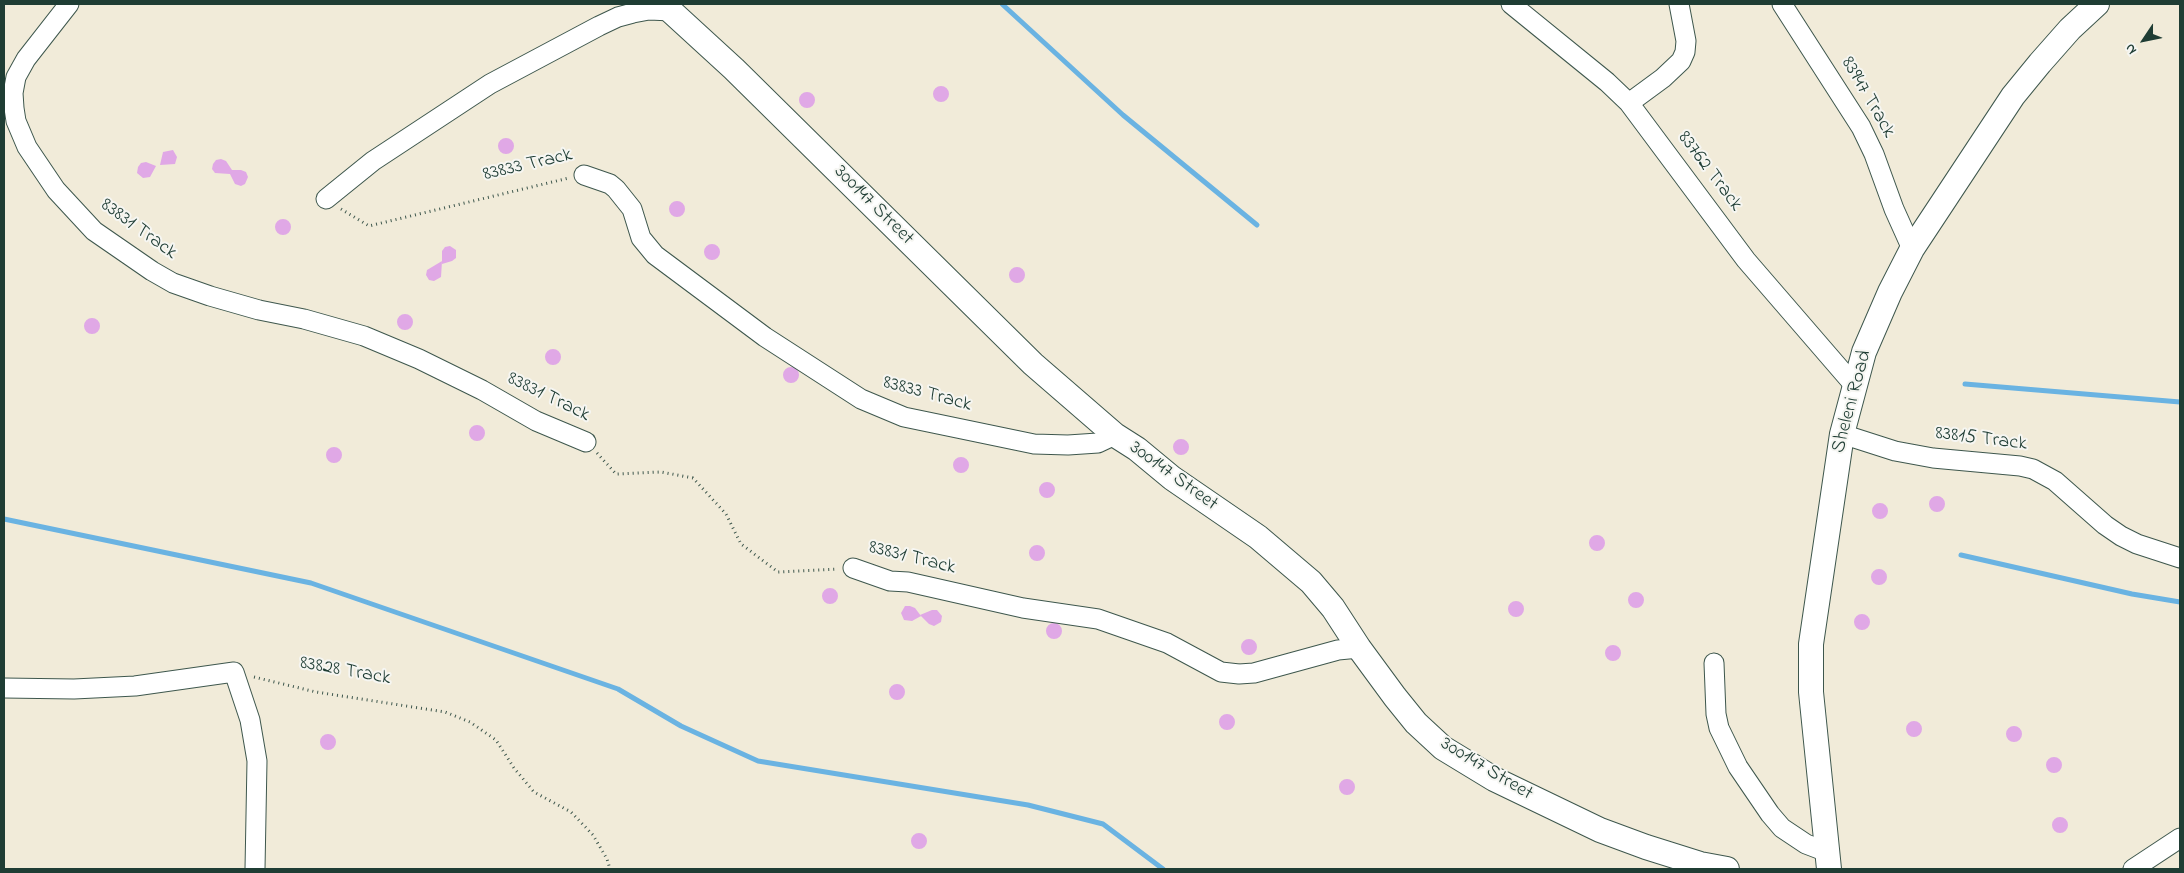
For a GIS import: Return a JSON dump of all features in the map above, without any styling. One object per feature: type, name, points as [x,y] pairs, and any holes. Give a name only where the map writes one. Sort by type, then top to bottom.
[{"type":"street","name":"83831 Track","points":[[69,4],[26,59],[16,77],[13,93],[14,108],[16,121],[27,147],[56,190],[94,231],[152,272],[173,283],[250,308],[304,319],[364,336],[427,363],[482,390],[536,421],[586,442]]},
{"type":"street","name":"83762 Track","points":[[1511,4],[1629,103],[1746,260],[1854,385]]},
{"type":"street","points":[[1629,103],[1663,78],[1680,61],[1685,52],[1684,26],[1678,4]]},
{"type":"street","name":"83947 Track","points":[[1782,4],[1861,127],[1874,154],[1894,209],[1912,249]]},
{"type":"street","name":"Sheleni Road","points":[[1828,861],[1811,692],[1811,644],[1842,434],[1864,352],[1890,292],[1912,249],[2013,96],[2046,56],[2097,4]]},
{"type":"street","points":[[326,199],[373,161],[490,84],[618,17],[633,12],[667,8]]},
{"type":"street","name":"300147 Street","points":[[667,8],[734,69],[1033,364],[1115,435],[1137,449],[1172,478],[1258,537],[1311,582],[1333,608],[1359,648],[1416,723],[1443,748],[1494,780],[1600,830],[1646,848],[1700,864],[1727,869]]},
{"type":"street","name":"83833 Track","points":[[584,175],[610,184],[616,189],[632,209],[641,238],[655,255],[766,337],[861,399],[904,417],[1034,444],[1068,446],[1098,443],[1115,435]]},
{"type":"street","name":"83815 Track","points":[[1842,434],[1895,451],[1933,458],[2020,466],[2033,469],[2055,481],[2098,519],[2121,536],[2138,544],[2180,558]]},
{"type":"street","name":"83831 Track","points":[[854,568],[890,581],[908,582],[1023,608],[1098,619],[1167,643],[1221,672],[1239,674],[1254,672],[1338,650],[1359,648]]},
{"type":"street","points":[[1714,663],[1716,714],[1719,728],[1738,767],[1770,814],[1782,828],[1828,861]]},
{"type":"street","points":[[4,688],[74,689],[135,686],[234,672],[250,720],[257,761],[255,869]]},
{"type":"street","points":[[2133,869],[2180,838]]},
{"type":"path","name":"83833 Track","points":[[326,199],[369,226],[584,175]]},
{"type":"path","name":"83831 Track","points":[[586,442],[616,474],[661,472],[693,478],[726,514],[741,544],[778,572],[854,568]]},
{"type":"path","name":"83828 Track","points":[[234,672],[316,692],[444,712],[470,722],[496,740],[514,768],[534,792],[571,812],[593,834],[607,859],[610,869]]},
{"type":"building","points":[[941,86],[947,88],[949,94],[947,100],[941,102],[935,100],[933,94],[935,88]]},
{"type":"building","points":[[807,92],[813,94],[815,100],[813,106],[807,108],[801,106],[799,100],[801,94]]},
{"type":"building","points":[[506,138],[512,140],[514,146],[512,152],[506,154],[500,152],[498,146],[500,140]]},
{"type":"building","points":[[173,150],[177,157],[175,164],[160,165],[163,152]]},
{"type":"building","points":[[216,160],[226,161],[232,170],[246,172],[248,177],[245,184],[241,186],[235,184],[230,174],[215,173],[212,169],[213,164]]},
{"type":"building","points":[[146,162],[156,166],[150,177],[143,178],[137,173],[138,167],[141,163]]},
{"type":"building","points":[[677,201],[683,203],[685,209],[683,215],[677,217],[671,215],[669,209],[671,203]]},
{"type":"building","points":[[283,219],[289,221],[291,227],[289,233],[283,235],[277,233],[275,227],[277,221]]},
{"type":"building","points":[[712,244],[718,246],[720,252],[718,258],[712,260],[706,258],[704,252],[706,246]]},
{"type":"building","points":[[450,246],[456,250],[456,258],[442,264],[442,251],[445,247]]},
{"type":"building","points":[[442,261],[441,277],[434,281],[429,280],[426,275],[427,270]]},
{"type":"building","points":[[1017,267],[1023,269],[1025,275],[1023,281],[1017,283],[1011,281],[1009,275],[1011,269]]},
{"type":"building","points":[[405,314],[411,316],[413,322],[411,328],[405,330],[399,328],[397,322],[399,316]]},
{"type":"building","points":[[92,318],[98,320],[100,326],[98,332],[92,334],[86,332],[84,326],[86,320]]},
{"type":"building","points":[[553,349],[559,351],[561,357],[559,363],[553,365],[547,363],[545,357],[547,351]]},
{"type":"building","points":[[791,367],[797,369],[799,375],[797,381],[791,383],[785,381],[783,375],[785,369]]},
{"type":"building","points":[[477,425],[483,427],[485,433],[483,439],[477,441],[471,439],[469,433],[471,427]]},
{"type":"building","points":[[1181,439],[1187,441],[1189,447],[1187,453],[1181,455],[1175,453],[1173,447],[1175,441]]},
{"type":"building","points":[[334,447],[340,449],[342,455],[340,461],[334,463],[328,461],[326,455],[328,449]]},
{"type":"building","points":[[961,457],[967,459],[969,465],[967,471],[961,473],[955,471],[953,465],[955,459]]},
{"type":"building","points":[[1047,482],[1053,484],[1055,490],[1053,496],[1047,498],[1041,496],[1039,490],[1041,484]]},
{"type":"building","points":[[1937,496],[1943,498],[1945,504],[1943,510],[1937,512],[1931,510],[1929,504],[1931,498]]},
{"type":"building","points":[[1880,503],[1886,505],[1888,511],[1886,517],[1880,519],[1874,517],[1872,511],[1874,505]]},
{"type":"building","points":[[1597,535],[1603,537],[1605,543],[1603,549],[1597,551],[1591,549],[1589,543],[1591,537]]},
{"type":"building","points":[[1037,545],[1043,547],[1045,553],[1043,559],[1037,561],[1031,559],[1029,553],[1031,547]]},
{"type":"building","points":[[1879,569],[1885,571],[1887,577],[1885,583],[1879,585],[1873,583],[1871,577],[1873,571]]},
{"type":"building","points":[[830,588],[836,590],[838,596],[836,602],[830,604],[824,602],[822,596],[824,590]]},
{"type":"building","points":[[1636,592],[1642,594],[1644,600],[1642,606],[1636,608],[1630,606],[1628,600],[1630,594]]},
{"type":"building","points":[[1516,601],[1522,603],[1524,609],[1522,615],[1516,617],[1510,615],[1508,609],[1510,603]]},
{"type":"building","points":[[905,606],[915,608],[921,616],[912,621],[904,620],[901,613]]},
{"type":"building","points":[[937,610],[942,616],[941,622],[934,626],[929,624],[920,615]]},
{"type":"building","points":[[1862,614],[1868,616],[1870,622],[1868,628],[1862,630],[1856,628],[1854,622],[1856,616]]},
{"type":"building","points":[[1054,623],[1062,631],[1054,639],[1046,631]]},
{"type":"building","points":[[1249,639],[1255,641],[1257,647],[1255,653],[1249,655],[1243,653],[1241,647],[1243,641]]},
{"type":"building","points":[[1613,645],[1619,647],[1621,653],[1619,659],[1613,661],[1607,659],[1605,653],[1607,647]]},
{"type":"building","points":[[897,684],[903,686],[905,692],[903,698],[897,700],[891,698],[889,692],[891,686]]},
{"type":"building","points":[[1227,714],[1233,716],[1235,722],[1233,728],[1227,730],[1221,728],[1219,722],[1221,716]]},
{"type":"building","points":[[1914,721],[1920,723],[1922,729],[1920,735],[1914,737],[1908,735],[1906,729],[1908,723]]},
{"type":"building","points":[[2014,726],[2020,728],[2022,734],[2020,740],[2014,742],[2008,740],[2006,734],[2008,728]]},
{"type":"building","points":[[328,734],[334,736],[336,742],[334,748],[328,750],[322,748],[320,742],[322,736]]},
{"type":"building","points":[[2054,757],[2060,759],[2062,765],[2060,771],[2054,773],[2048,771],[2046,765],[2048,759]]},
{"type":"building","points":[[1347,779],[1353,781],[1355,787],[1353,793],[1347,795],[1341,793],[1339,787],[1341,781]]},
{"type":"building","points":[[2060,817],[2066,819],[2068,825],[2066,831],[2060,833],[2054,831],[2052,825],[2054,819]]},
{"type":"building","points":[[919,833],[925,835],[927,841],[925,847],[919,849],[913,847],[911,841],[913,835]]},
{"type":"waterway","points":[[1002,4],[1123,115],[1257,225]]},
{"type":"waterway","points":[[1965,384],[2180,402]]},
{"type":"waterway","points":[[4,519],[311,583],[618,689],[681,726],[758,761],[1028,805],[1103,824],[1163,869]]},
{"type":"waterway","points":[[1961,555],[2132,594],[2180,602]]}]
